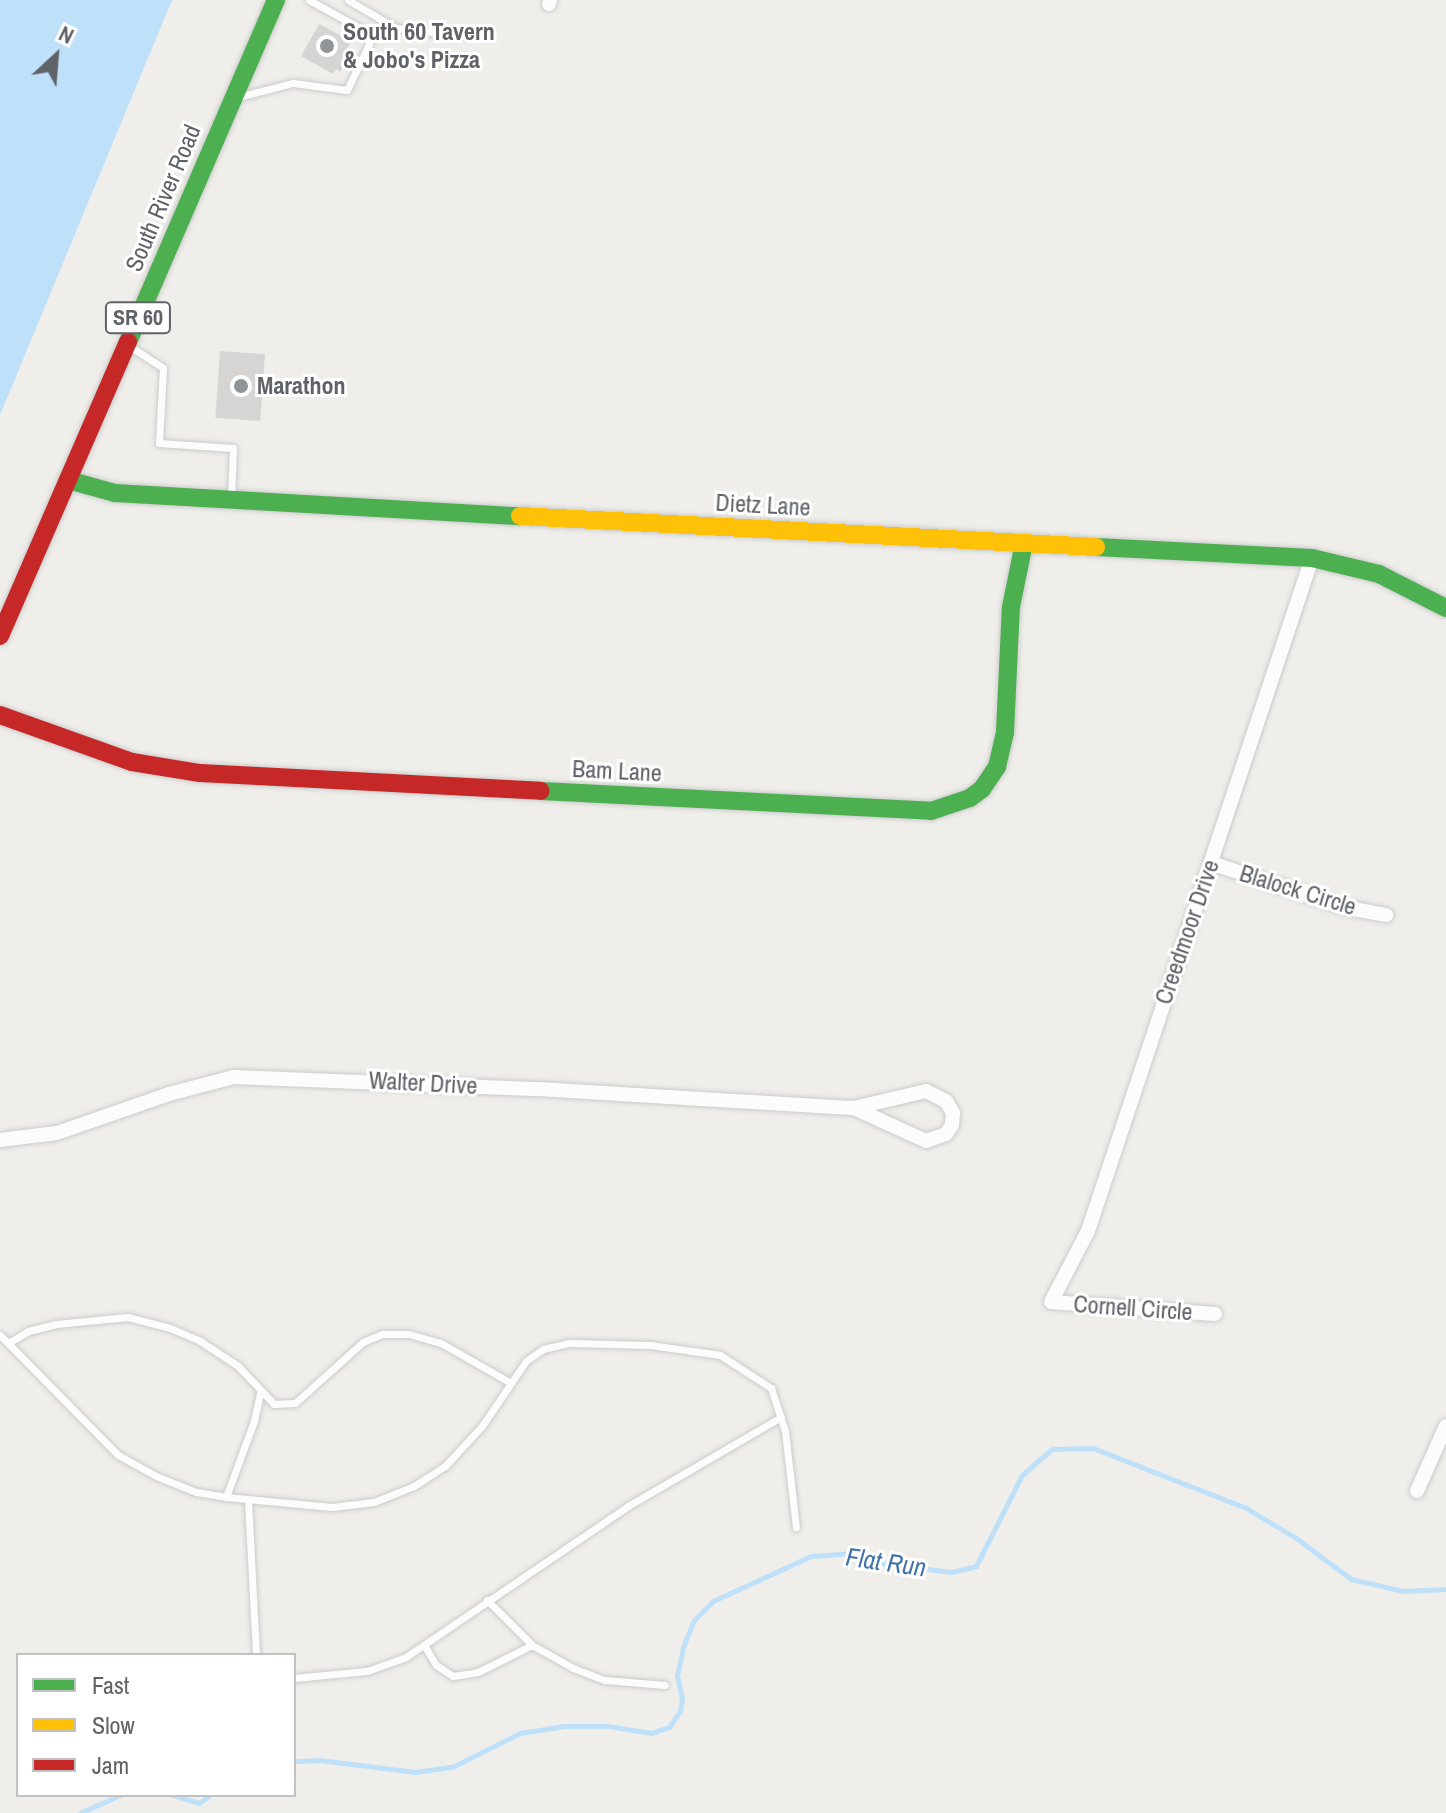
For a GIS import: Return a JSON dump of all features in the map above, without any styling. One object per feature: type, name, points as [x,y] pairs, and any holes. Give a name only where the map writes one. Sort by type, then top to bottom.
[{"type":"street","name":"South River Road","points":[[0,636],[276,0]]},
{"type":"street","name":"Dietz Lane","points":[[68,480],[115,493],[231,501],[1312,558],[1379,574],[1446,608]]},
{"type":"street","name":"Bam Lane","points":[[0,715],[132,762],[200,773],[931,811],[970,798],[982,789],[997,767],[1005,732],[1011,607],[1024,543]]},
{"type":"street","name":"Creedmoor Drive","points":[[1051,1302],[1088,1231],[1312,558]]},
{"type":"street","name":"Blalock Circle","points":[[1211,863],[1343,907],[1386,915]]},
{"type":"street","name":"Walter Drive","points":[[0,1140],[57,1133],[169,1094],[234,1077],[539,1089],[854,1108],[926,1091],[946,1101],[953,1113],[952,1125],[946,1134],[926,1141],[854,1108]]},
{"type":"street","name":"Cornell Circle","points":[[1051,1302],[1215,1314]]},
{"type":"street","points":[[1417,1491],[1446,1426]]},
{"type":"lane","points":[[232,99],[293,83],[347,90],[369,44],[367,32],[309,0]]},
{"type":"lane","points":[[348,0],[396,28],[462,35]]},
{"type":"lane","points":[[127,344],[163,368],[159,443],[233,448],[231,501]]},
{"type":"lane","points":[[10,1342],[28,1331],[56,1324],[128,1317],[170,1328],[200,1341],[238,1366],[274,1404],[295,1403],[363,1342],[382,1334],[409,1334],[441,1343],[509,1382]]},
{"type":"lane","points":[[0,1335],[118,1455],[156,1476],[196,1492],[248,1501],[332,1507],[374,1502],[414,1486],[445,1466],[482,1426],[526,1361],[543,1349],[570,1343],[650,1345],[720,1355],[771,1388],[781,1417],[796,1527]]},
{"type":"lane","points":[[226,1497],[254,1421],[260,1392]]},
{"type":"lane","points":[[296,1678],[367,1671],[406,1657],[628,1506],[781,1417]]},
{"type":"lane","points":[[248,1501],[256,1653]]},
{"type":"lane","points":[[487,1600],[532,1645],[586,1674],[605,1680],[665,1685]]},
{"type":"lane","points":[[424,1645],[436,1665],[453,1676],[478,1672],[532,1645]]},
{"type":"water","points":[[0,0],[172,0],[0,415]]},
{"type":"building","name":"South 60 Tavern & Jobo's Pizza","points":[[319,24],[351,41],[345,52],[350,55],[340,72],[336,69],[333,74],[301,56]]},
{"type":"building","name":"Marathon","points":[[220,351],[265,354],[260,421],[215,418]]},
{"type":"waterway","name":"Flat Run","points":[[296,1761],[319,1760],[415,1772],[452,1767],[520,1733],[564,1726],[608,1726],[651,1733],[669,1727],[680,1711],[682,1698],[677,1676],[683,1647],[694,1620],[713,1601],[811,1556],[850,1553],[878,1563],[952,1572],[976,1566],[1022,1475],[1052,1449],[1093,1448],[1246,1508],[1296,1538],[1351,1579],[1403,1591],[1446,1589]]},
{"type":"waterway","name":"Flat Run","points":[[80,1813],[116,1797]]},
{"type":"waterway","name":"Flat Run","points":[[180,1797],[199,1803],[207,1797]]},
{"type":"traffic: fast","points":[[128,342],[276,0]]},
{"type":"traffic: fast","points":[[68,480],[115,493],[520,516]]},
{"type":"traffic: fast","points":[[541,791],[931,811],[970,798],[982,789],[997,767],[1005,732],[1011,607],[1024,543]]},
{"type":"traffic: fast","points":[[1096,547],[1312,558],[1379,574],[1446,608]]},
{"type":"traffic: slow","points":[[520,516],[1096,547]]},
{"type":"traffic: jam","points":[[0,636],[128,342]]},
{"type":"traffic: jam","points":[[0,715],[132,762],[200,773],[541,791]]},
{"type":"place","name":"South 60 Tavern & Jobo's Pizza","points":[[327,46]]},
{"type":"place","name":"Marathon","points":[[241,386]]}]
